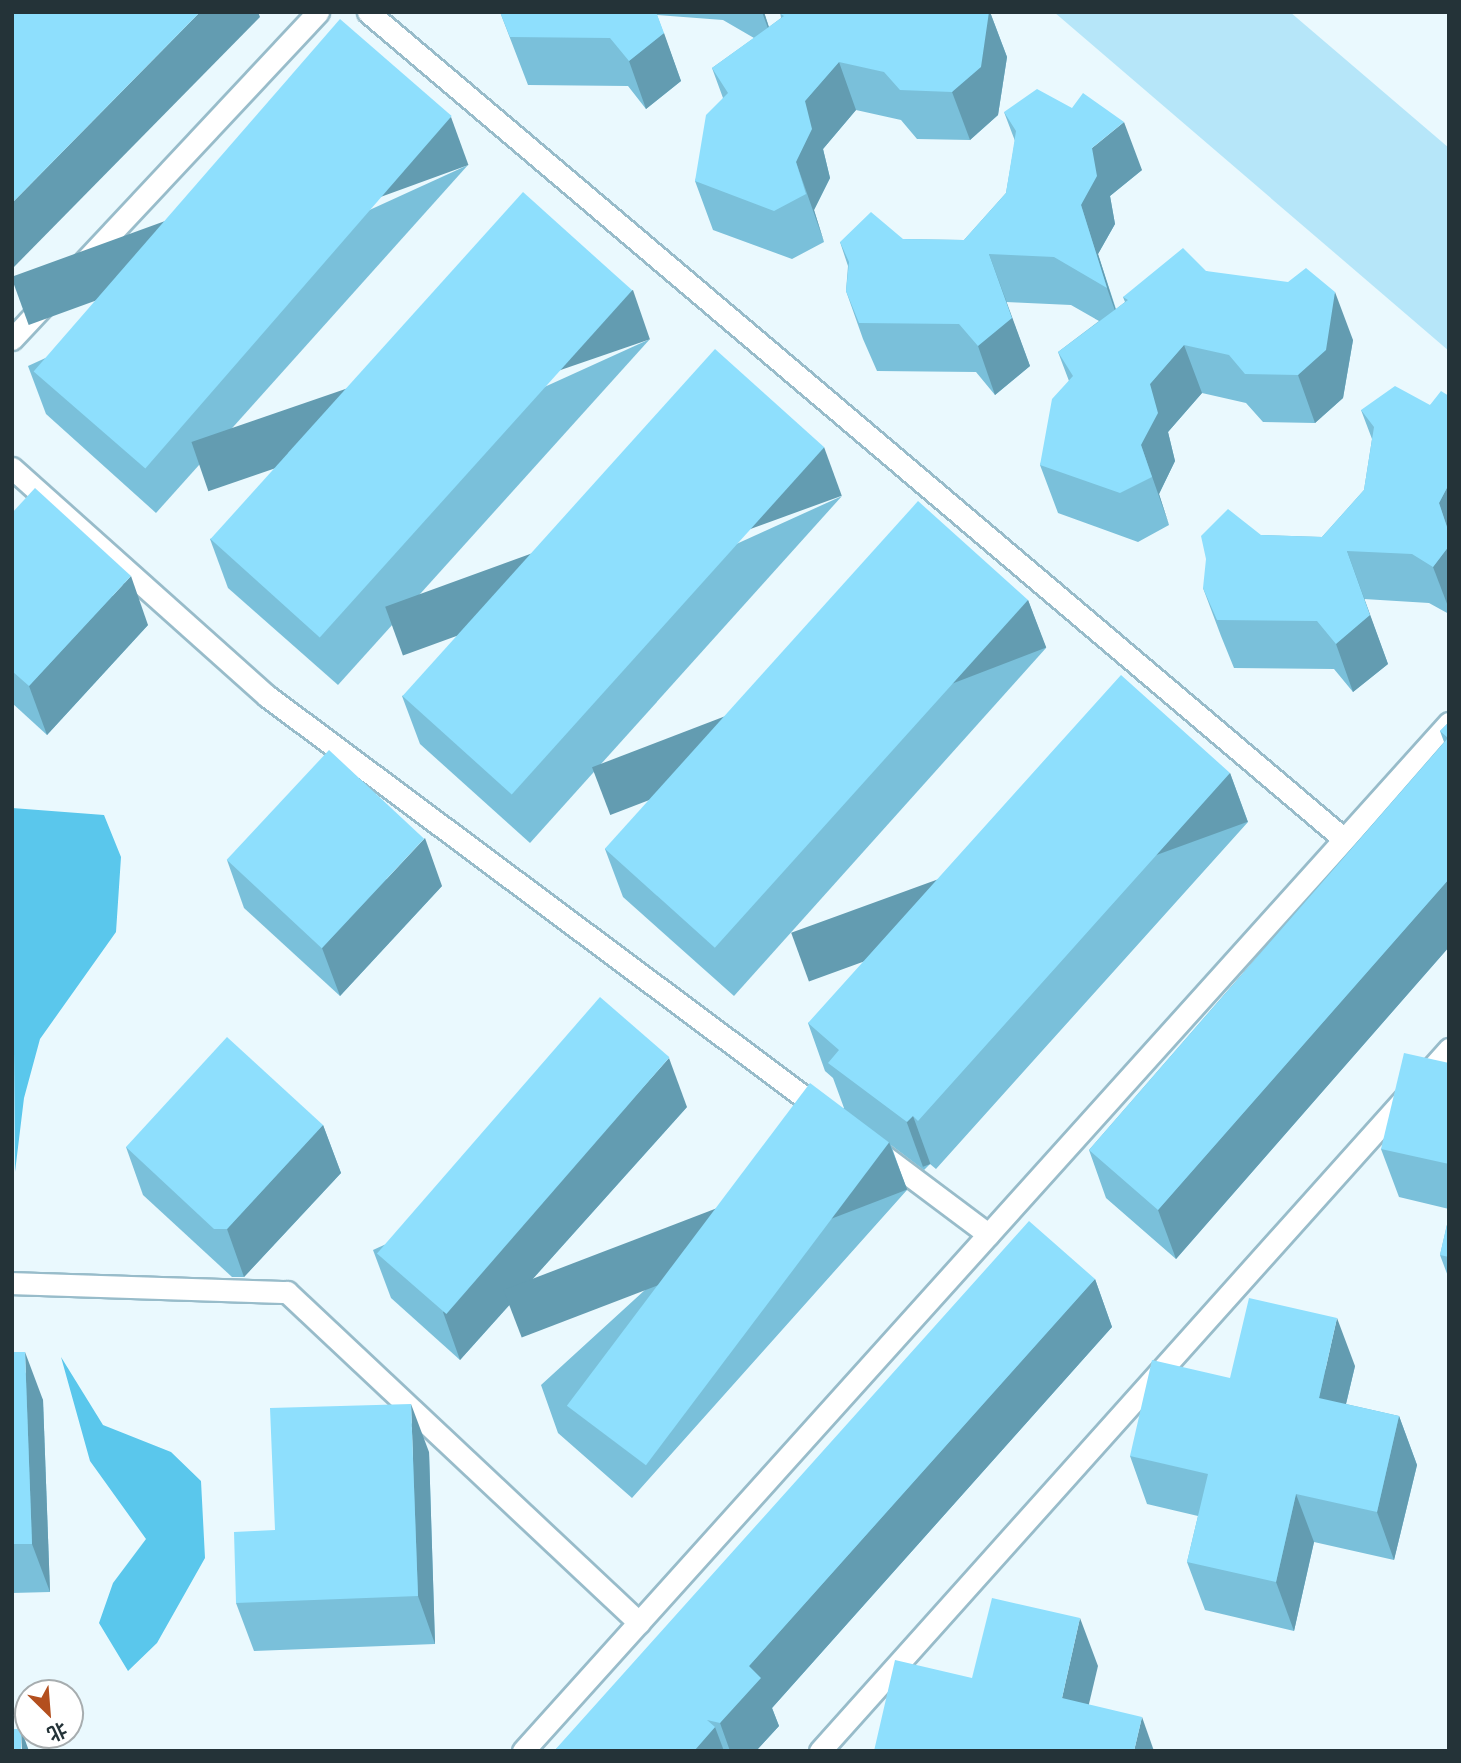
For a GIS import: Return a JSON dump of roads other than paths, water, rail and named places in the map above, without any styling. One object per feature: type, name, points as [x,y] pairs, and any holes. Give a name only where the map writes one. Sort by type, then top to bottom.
[{"type":"lane","points":[[12,339],[318,12]]},
{"type":"lane","points":[[368,12],[1344,839]]},
{"type":"lane","points":[[12,468],[267,696],[988,1234]]},
{"type":"lane","points":[[523,1751],[1449,723]]},
{"type":"lane","points":[[820,1751],[1449,1049]]},
{"type":"lane","points":[[12,1283],[287,1292],[639,1623]]},
{"type":"water","points":[[12,808],[104,815],[121,857],[116,932],[40,1039],[24,1098],[15,1172]]},
{"type":"water","points":[[61,1357],[103,1425],[171,1452],[201,1481],[205,1558],[157,1643],[128,1671],[99,1623],[113,1583],[146,1539],[90,1461]]}]
